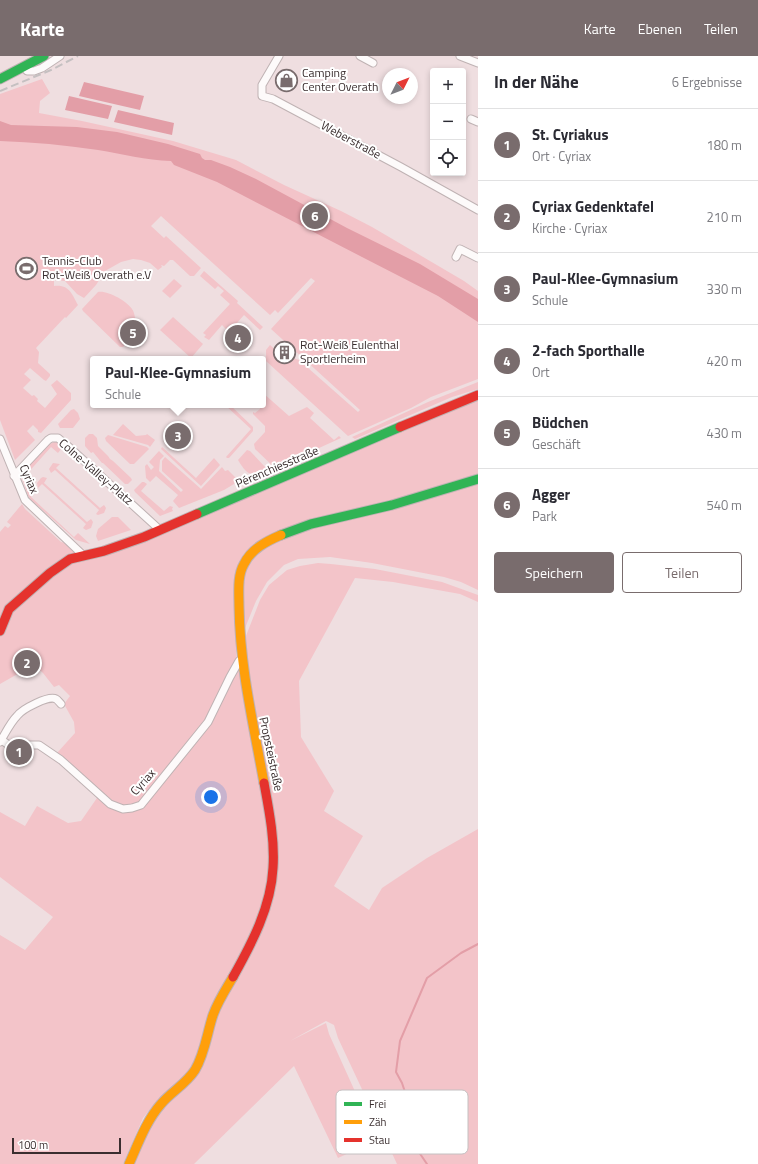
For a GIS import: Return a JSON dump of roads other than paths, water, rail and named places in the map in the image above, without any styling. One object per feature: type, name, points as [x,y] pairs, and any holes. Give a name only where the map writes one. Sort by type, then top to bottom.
[{"type":"street","points":[[0,79],[44,56]]},
{"type":"street","points":[[24,67],[27,71],[34,71],[60,56]]},
{"type":"street","name":"Weberstraße","points":[[279,56],[262,85],[262,96],[273,99],[478,210]]},
{"type":"street","points":[[360,56],[373,63]]},
{"type":"street","points":[[460,56],[478,63]]},
{"type":"street","points":[[471,119],[478,122]]},
{"type":"street","points":[[456,257],[460,250],[478,258]]},
{"type":"street","name":"Pérenchiesstraße","points":[[84,556],[104,551],[160,530],[478,395]]},
{"type":"street","name":"Colne-Valley-Platz","points":[[14,476],[48,440],[51,438],[58,438],[160,530]]},
{"type":"street","name":"Cyriax","points":[[0,439],[25,500],[84,556]]},
{"type":"street","name":"Propsteistraße","points":[[129,1164],[149,1120],[161,1103],[189,1080],[197,1068],[202,1057],[214,1013],[252,942],[265,909],[272,879],[273,847],[267,794],[246,694],[242,659],[239,623],[239,585],[244,564],[250,554],[271,540],[321,521],[388,506],[478,479]]},
{"type":"street","points":[[0,631],[9,609],[50,573],[70,559],[84,556]]},
{"type":"street","name":"Cyriax","points":[[61,704],[56,699],[52,699],[37,703],[23,710],[17,716],[0,741],[16,750],[30,745],[39,745],[62,760],[110,804],[123,809],[132,808],[141,805],[208,722],[233,672],[242,659]]},
{"type":"waterway","points":[[404,1090],[396,1072],[400,1041],[427,978],[461,953],[478,944]]},
{"type":"waterway","points":[[420,1154],[427,1164]]},
{"type":"railway","points":[[0,91],[51,70],[78,56]]},
{"type":"place","name":"Camping Center Overath","points":[[287,80]]},
{"type":"place","name":"Agger","points":[[315,216]]},
{"type":"place","name":"Tennis-Club Rot-Weiß Overath e.V","points":[[27,268]]},
{"type":"place","name":"Büdchen","points":[[133,333]]},
{"type":"place","name":"2-fach Sporthalle","points":[[238,338]]},
{"type":"place","name":"Rot-Weiß Eulenthal Sportlerheim","points":[[284,352]]},
{"type":"place","name":"Paul-Klee-Gymnasium","points":[[178,436]]},
{"type":"place","name":"Cyriax Gedenktafel","points":[[27,663]]},
{"type":"place","name":"St. Cyriakus","points":[[19,752]]}]
